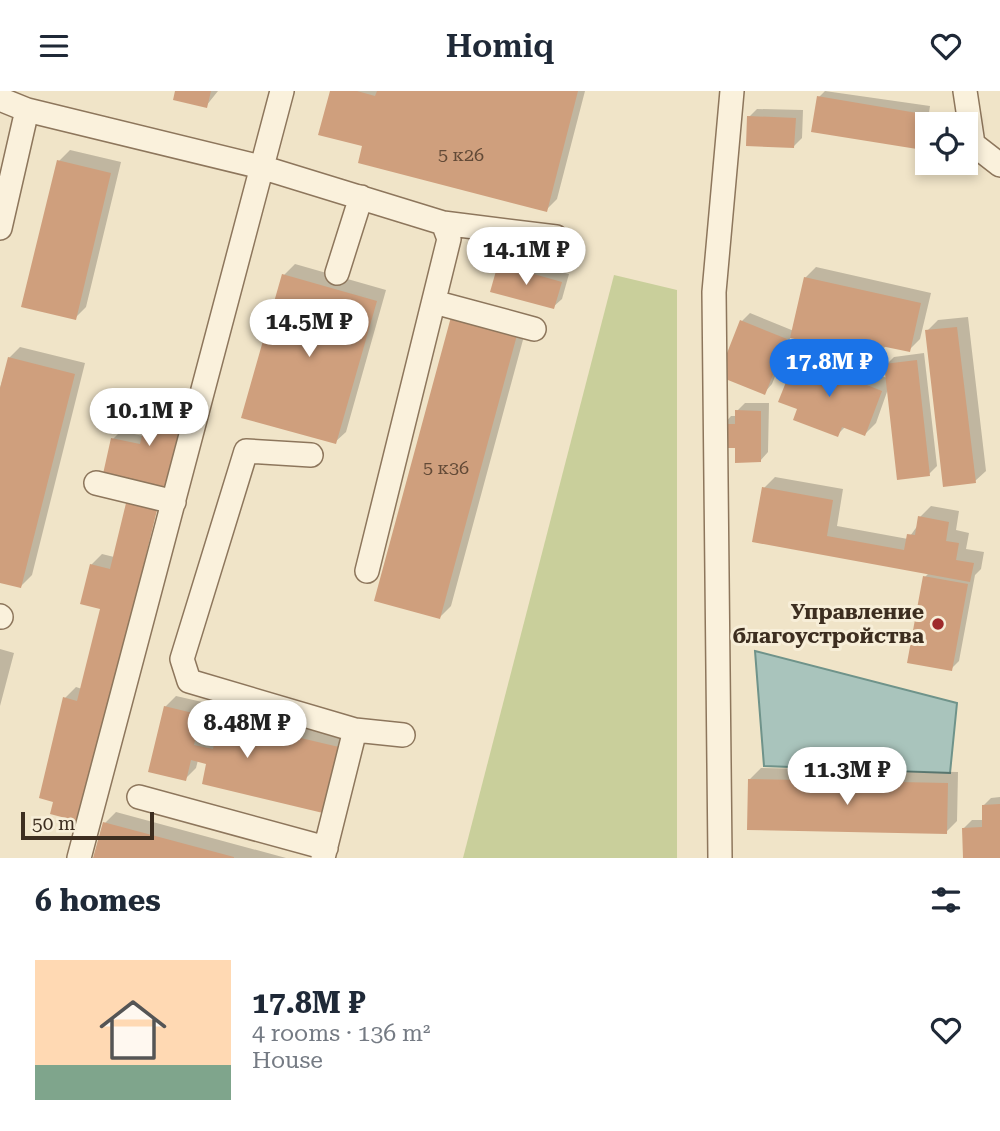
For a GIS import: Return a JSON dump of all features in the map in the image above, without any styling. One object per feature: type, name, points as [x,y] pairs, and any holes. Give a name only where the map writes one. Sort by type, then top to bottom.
[{"type":"lane","points":[[79,858],[282,91]]},
{"type":"lane","points":[[720,858],[714,292],[732,91]]},
{"type":"lane","points":[[965,91],[973,144],[1000,165]]},
{"type":"lane","points":[[0,99],[27,110],[261,167],[443,223],[556,237]]},
{"type":"lane","points":[[0,228],[27,110]]},
{"type":"lane","points":[[337,273],[361,197]]},
{"type":"lane","points":[[367,571],[449,239],[443,223]]},
{"type":"lane","points":[[434,302],[534,329]]},
{"type":"lane","points":[[311,455],[246,451],[182,659],[189,681],[355,730],[403,735]]},
{"type":"lane","points":[[96,483],[174,502]]},
{"type":"lane","points":[[139,797],[325,853],[355,730]]},
{"type":"green space","points":[[614,275],[677,290],[677,858],[463,858]]},
{"type":"water","points":[[755,651],[957,703],[950,773],[764,766]]},
{"type":"building","points":[[175,91],[211,91],[207,108],[173,100]]},
{"type":"building","points":[[330,91],[357,91],[375,96],[377,91],[578,91],[547,212],[358,163],[362,146],[318,135]]},
{"type":"building","points":[[817,96],[915,113],[915,149],[811,132]]},
{"type":"building","points":[[747,116],[796,118],[794,148],[746,146]]},
{"type":"building","points":[[57,160],[111,173],[76,320],[21,307]]},
{"type":"building","points":[[498,264],[562,282],[554,309],[490,292]]},
{"type":"building","points":[[282,274],[377,301],[336,444],[241,418]]},
{"type":"building","points":[[804,277],[921,303],[910,352],[881,346],[878,357],[790,338]]},
{"type":"building","points":[[451,317],[517,335],[440,619],[374,601]]},
{"type":"building","points":[[740,320],[787,339],[765,395],[718,376]]},
{"type":"building","points":[[957,327],[976,483],[943,487],[925,330]]},
{"type":"building","points":[[8,357],[75,374],[21,588],[0,583],[0,388]]},
{"type":"building","points":[[796,357],[882,391],[865,436],[842,427],[838,437],[793,420],[797,409],[778,402]]},
{"type":"building","points":[[917,360],[930,476],[897,480],[884,364]]},
{"type":"building","points":[[159,396],[185,401],[166,487],[103,474],[111,438],[140,444],[145,422],[153,424]]},
{"type":"building","points":[[735,410],[761,411],[761,462],[735,463],[735,448],[721,448],[721,424],[735,424]]},
{"type":"building","points":[[762,487],[833,500],[827,536],[904,550],[907,534],[915,535],[918,516],[949,522],[946,541],[959,543],[956,560],[974,563],[970,582],[752,542]]},
{"type":"building","points":[[127,499],[158,506],[81,822],[50,814],[53,802],[39,798],[63,697],[77,701],[100,609],[80,604],[90,564],[110,569]]},
{"type":"building","name":"Управление благоустройства","points":[[923,576],[968,584],[952,671],[907,663]]},
{"type":"building","points":[[164,706],[201,715],[194,745],[213,749],[220,719],[339,747],[323,813],[202,784],[206,764],[191,760],[186,781],[148,772]]},
{"type":"building","points":[[748,779],[948,783],[947,834],[747,830]]},
{"type":"building","points":[[1000,804],[1000,858],[963,858],[962,828],[982,827],[982,805]]},
{"type":"building","points":[[103,822],[234,857],[234,858],[93,858]]},
{"type":"place","name":"Управление благоустройства","points":[[938,624]]}]
